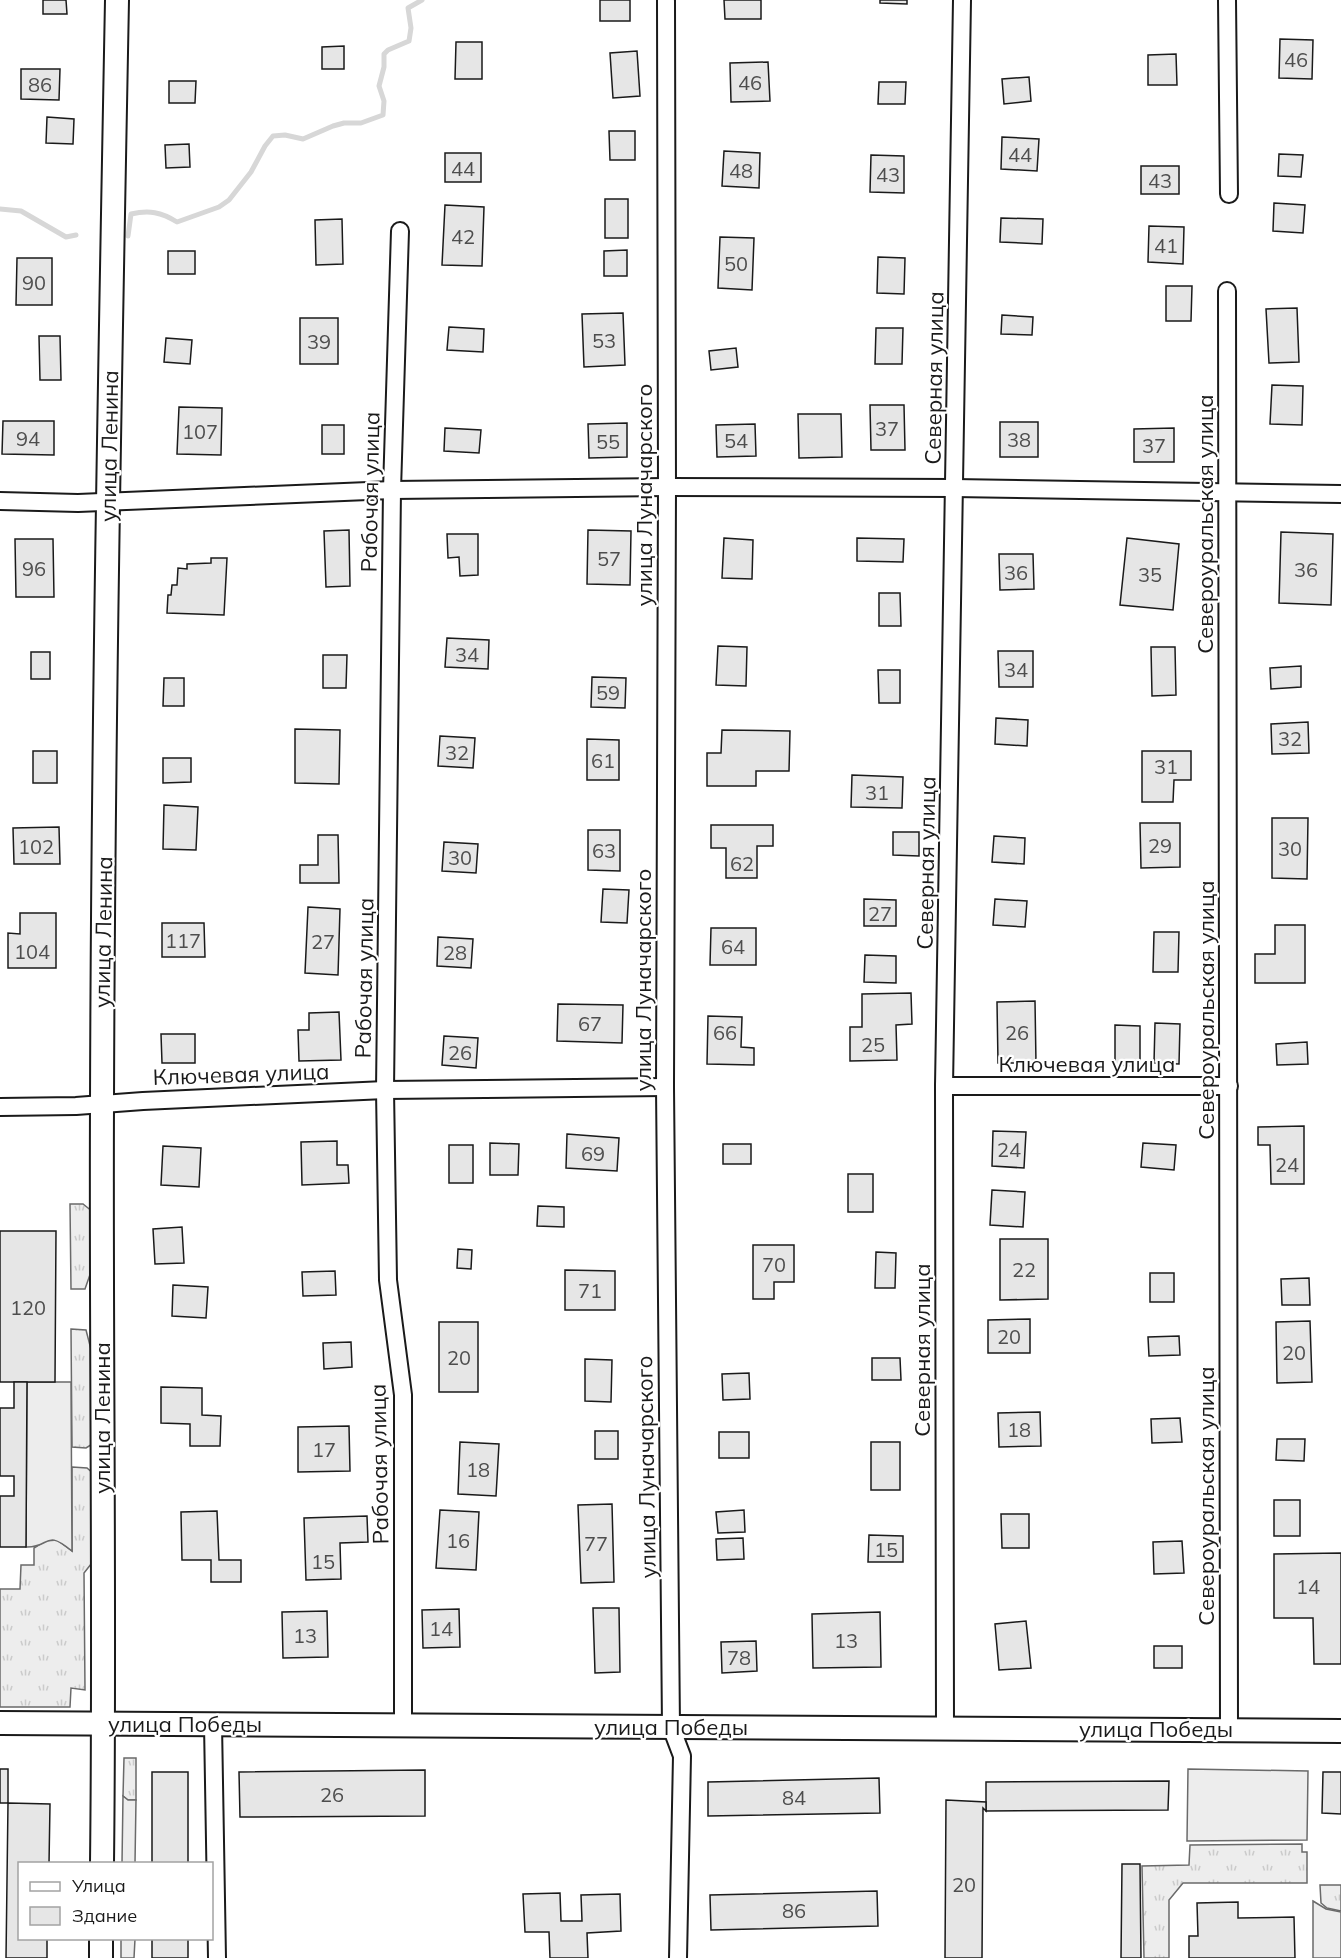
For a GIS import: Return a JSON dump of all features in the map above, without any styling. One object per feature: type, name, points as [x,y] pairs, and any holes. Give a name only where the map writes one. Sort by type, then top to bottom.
[{"type":"main road","name":"улица Ленина","points":[[102,1862],[104,1724],[102,1105],[107,503],[117,0]]},
{"type":"main road","name":"улица Победы","points":[[0,1723],[1341,1731]]},
{"type":"main road","points":[[101,1940],[101,1958]]},
{"type":"street","name":"Северная улица","points":[[945,1728],[945,1086],[962,0]]},
{"type":"street","points":[[1227,0],[1229,194]]},
{"type":"street","name":"улица Луначарского","points":[[666,1],[665,1087],[671,1727],[682,1756],[678,1958]]},
{"type":"street","name":"Рабочая улица","points":[[400,231],[392,490],[385,1090],[388,1280],[404,1395],[403,1725]]},
{"type":"street","name":"Североуральская улица","points":[[1227,291],[1229,1730]]},
{"type":"street","points":[[0,501],[107,503],[392,490],[667,487],[954,488],[1341,494]]},
{"type":"street","name":"Ключевая улица","points":[[945,1086],[1229,1086]]},
{"type":"street","name":"Ключевая улица","points":[[0,1107],[102,1105],[143,1101],[385,1090],[665,1087]]},
{"type":"street","points":[[213,1724],[217,1958]]},
{"type":"green space","points":[[70,1204],[83,1204],[93,1212],[94,1263],[85,1289],[71,1289]]},
{"type":"green space","points":[[71,1329],[86,1330],[94,1361],[94,1443],[86,1448],[72,1447]]},
{"type":"green space","points":[[72,1467],[87,1468],[95,1475],[95,1559],[84,1573],[85,1690],[71,1688],[70,1707],[0,1707],[0,1589],[20,1589],[21,1565],[34,1565],[34,1548],[45,1541],[57,1540],[72,1551]]},
{"type":"green space","points":[[124,1758],[136,1758],[136,1800],[128,1800],[123,1796]]},
{"type":"green space","points":[[1302,1844],[1302,1852],[1307,1852],[1307,1883],[1183,1883],[1169,1900],[1169,1958],[1144,1958],[1142,1866],[1189,1865],[1190,1845]]},
{"type":"green space","points":[[1320,1885],[1341,1885],[1341,1911],[1327,1908],[1321,1903]]},
{"type":"shaded area","points":[[27,1382],[71,1382],[72,1551],[52,1540],[34,1547],[26,1547]]},
{"type":"shaded area","points":[[1188,1769],[1308,1771],[1307,1840],[1187,1841]]},
{"type":"shaded area","points":[[123,1796],[128,1800],[136,1800],[135,1862],[122,1862]]},
{"type":"shaded area","points":[[1313,1901],[1326,1909],[1341,1912],[1341,1958],[1313,1958]]},
{"type":"shaded area","points":[[121,1940],[135,1940],[134,1958],[121,1958]]},
{"type":"building","points":[[43,0],[66,0],[67,14],[43,14]]},
{"type":"building","points":[[600,0],[630,0],[630,21],[600,21]]},
{"type":"building","points":[[724,0],[761,0],[761,19],[725,19]]},
{"type":"building","points":[[880,0],[907,0],[907,4],[880,3]]},
{"type":"building","points":[[1280,39],[1313,40],[1312,79],[1279,78]]},
{"type":"building","points":[[456,42],[482,42],[482,79],[455,79]]},
{"type":"building","points":[[344,46],[344,69],[322,69],[322,47]]},
{"type":"building","points":[[637,51],[640,96],[613,98],[610,53]]},
{"type":"building","points":[[1176,54],[1177,85],[1148,85],[1148,55]]},
{"type":"building","points":[[768,62],[770,101],[731,102],[730,63]]},
{"type":"building","points":[[21,69],[60,69],[59,100],[21,99]]},
{"type":"building","points":[[1029,77],[1031,101],[1004,104],[1002,79]]},
{"type":"building","points":[[169,81],[196,81],[195,103],[169,103]]},
{"type":"building","points":[[879,82],[906,82],[905,104],[878,104]]},
{"type":"building","points":[[47,117],[74,119],[73,144],[46,143]]},
{"type":"building","points":[[609,131],[635,131],[635,160],[610,160]]},
{"type":"building","points":[[1002,137],[1039,139],[1037,171],[1001,169]]},
{"type":"building","points":[[189,144],[190,167],[166,168],[165,145]]},
{"type":"building","points":[[724,151],[760,153],[759,188],[722,186]]},
{"type":"building","points":[[445,153],[481,153],[481,182],[445,182]]},
{"type":"building","points":[[1279,154],[1303,155],[1301,177],[1278,176]]},
{"type":"building","points":[[871,155],[904,156],[904,193],[870,192]]},
{"type":"building","points":[[1141,166],[1179,166],[1179,194],[1141,194]]},
{"type":"building","points":[[605,199],[628,199],[628,238],[605,238]]},
{"type":"building","points":[[1274,203],[1305,205],[1303,233],[1273,231]]},
{"type":"building","points":[[445,205],[484,207],[482,266],[442,265]]},
{"type":"building","points":[[1001,218],[1043,219],[1042,244],[1000,242]]},
{"type":"building","points":[[342,219],[343,264],[316,265],[315,220]]},
{"type":"building","points":[[1149,226],[1184,227],[1183,264],[1148,262]]},
{"type":"building","points":[[720,237],[754,238],[752,290],[718,288]]},
{"type":"building","points":[[627,250],[627,276],[604,276],[604,251]]},
{"type":"building","points":[[168,251],[195,251],[195,274],[168,274]]},
{"type":"building","points":[[878,257],[905,258],[904,294],[877,293]]},
{"type":"building","points":[[17,258],[52,258],[52,305],[16,305]]},
{"type":"building","points":[[1166,286],[1192,286],[1191,321],[1166,321]]},
{"type":"building","points":[[1297,308],[1299,362],[1269,363],[1266,309]]},
{"type":"building","points":[[623,313],[625,365],[584,367],[582,314]]},
{"type":"building","points":[[1002,315],[1033,317],[1032,335],[1001,334]]},
{"type":"building","points":[[300,318],[338,318],[338,364],[300,364]]},
{"type":"building","points":[[449,327],[484,329],[483,352],[447,350]]},
{"type":"building","points":[[876,328],[903,328],[902,364],[875,364]]},
{"type":"building","points":[[39,336],[60,336],[61,380],[40,380]]},
{"type":"building","points":[[166,338],[192,340],[190,364],[164,362]]},
{"type":"building","points":[[736,348],[738,367],[711,370],[709,351]]},
{"type":"building","points":[[1272,385],[1303,386],[1302,425],[1270,424]]},
{"type":"building","points":[[870,405],[904,405],[905,450],[871,450]]},
{"type":"building","points":[[179,407],[222,408],[221,455],[177,454]]},
{"type":"building","points":[[798,414],[841,414],[842,457],[799,458]]},
{"type":"building","points":[[3,421],[54,421],[54,455],[2,454]]},
{"type":"building","points":[[1000,422],[1038,422],[1038,457],[1000,457]]},
{"type":"building","points":[[627,423],[627,457],[589,458],[588,424]]},
{"type":"building","points":[[755,424],[756,456],[717,457],[716,425]]},
{"type":"building","points":[[322,425],[344,425],[344,454],[322,454]]},
{"type":"building","points":[[445,428],[481,430],[479,453],[444,451]]},
{"type":"building","points":[[1174,428],[1174,462],[1134,462],[1134,429]]},
{"type":"building","points":[[349,530],[350,586],[326,587],[324,531]]},
{"type":"building","points":[[588,530],[631,531],[630,585],[587,584]]},
{"type":"building","points":[[1281,532],[1333,534],[1331,605],[1279,603]]},
{"type":"building","points":[[447,534],[478,534],[478,575],[460,576],[459,557],[448,558]]},
{"type":"building","points":[[724,538],[753,540],[752,579],[722,578]]},
{"type":"building","points":[[857,538],[904,539],[903,562],[857,561]]},
{"type":"building","points":[[1127,538],[1179,544],[1173,610],[1120,605]]},
{"type":"building","points":[[15,539],[53,539],[54,597],[16,597]]},
{"type":"building","points":[[999,554],[1033,554],[1034,589],[1000,590]]},
{"type":"building","points":[[211,558],[227,558],[224,615],[167,613],[168,595],[171,595],[172,585],[177,585],[178,568],[187,569],[187,564],[211,563]]},
{"type":"building","points":[[879,593],[900,593],[901,626],[879,626]]},
{"type":"building","points":[[447,638],[489,640],[488,669],[445,667]]},
{"type":"building","points":[[718,646],[747,647],[746,686],[716,685]]},
{"type":"building","points":[[1151,647],[1175,647],[1176,695],[1152,696]]},
{"type":"building","points":[[998,651],[1033,651],[1033,687],[999,687]]},
{"type":"building","points":[[31,652],[50,652],[50,679],[31,679]]},
{"type":"building","points":[[323,655],[347,655],[346,688],[323,688]]},
{"type":"building","points":[[1301,666],[1301,687],[1271,689],[1270,668]]},
{"type":"building","points":[[878,670],[900,670],[900,703],[879,703]]},
{"type":"building","points":[[592,677],[626,678],[625,708],[591,707]]},
{"type":"building","points":[[164,678],[184,678],[184,706],[163,706]]},
{"type":"building","points":[[996,718],[1028,720],[1027,746],[995,744]]},
{"type":"building","points":[[1308,722],[1309,753],[1272,754],[1271,724]]},
{"type":"building","points":[[295,729],[340,730],[339,784],[295,783]]},
{"type":"building","points":[[722,730],[790,731],[789,771],[756,771],[756,786],[707,786],[707,753],[721,753]]},
{"type":"building","points":[[440,736],[475,738],[473,768],[438,766]]},
{"type":"building","points":[[587,739],[619,740],[619,780],[587,780]]},
{"type":"building","points":[[33,751],[57,751],[57,783],[33,783]]},
{"type":"building","points":[[1142,751],[1191,751],[1191,780],[1174,780],[1173,802],[1142,802]]},
{"type":"building","points":[[163,758],[191,758],[191,782],[163,783]]},
{"type":"building","points":[[852,775],[903,777],[902,808],[851,807]]},
{"type":"building","points":[[164,805],[198,807],[196,850],[163,849]]},
{"type":"building","points":[[1272,818],[1308,818],[1307,879],[1272,878]]},
{"type":"building","points":[[1140,823],[1180,823],[1180,867],[1141,868]]},
{"type":"building","points":[[711,825],[773,825],[773,846],[757,846],[757,878],[726,878],[726,848],[711,848]]},
{"type":"building","points":[[59,827],[60,864],[14,864],[13,828]]},
{"type":"building","points":[[588,830],[620,830],[620,871],[588,870]]},
{"type":"building","points":[[893,832],[919,832],[919,856],[893,855]]},
{"type":"building","points":[[318,835],[338,835],[339,883],[300,883],[300,865],[318,865]]},
{"type":"building","points":[[994,836],[1025,838],[1024,864],[992,862]]},
{"type":"building","points":[[444,842],[478,844],[476,873],[442,871]]},
{"type":"building","points":[[603,889],[629,890],[627,923],[601,922]]},
{"type":"building","points":[[864,899],[896,900],[896,926],[864,926]]},
{"type":"building","points":[[995,899],[1027,901],[1025,927],[993,925]]},
{"type":"building","points":[[308,907],[340,909],[338,975],[305,973]]},
{"type":"building","points":[[20,913],[56,913],[56,968],[8,968],[8,933],[20,934]]},
{"type":"building","points":[[162,923],[204,923],[205,957],[162,957]]},
{"type":"building","points":[[1275,925],[1305,925],[1305,983],[1255,983],[1255,954],[1275,954]]},
{"type":"building","points":[[711,928],[756,928],[756,965],[710,965]]},
{"type":"building","points":[[1154,932],[1179,932],[1178,972],[1153,972]]},
{"type":"building","points":[[438,937],[473,939],[471,968],[437,966]]},
{"type":"building","points":[[865,955],[896,956],[896,983],[864,982]]},
{"type":"building","points":[[911,993],[912,1024],[896,1025],[897,1060],[850,1061],[850,1027],[862,1027],[862,994]]},
{"type":"building","points":[[1035,1001],[1036,1063],[998,1063],[997,1002]]},
{"type":"building","points":[[558,1004],[623,1005],[622,1043],[557,1041]]},
{"type":"building","points":[[339,1012],[341,1060],[299,1061],[298,1030],[309,1030],[309,1013]]},
{"type":"building","points":[[708,1016],[742,1017],[741,1047],[754,1048],[754,1065],[707,1064]]},
{"type":"building","points":[[1155,1023],[1180,1024],[1179,1064],[1154,1063]]},
{"type":"building","points":[[1115,1025],[1140,1026],[1140,1066],[1115,1065]]},
{"type":"building","points":[[161,1034],[195,1034],[195,1063],[162,1063]]},
{"type":"building","points":[[444,1036],[478,1038],[476,1068],[442,1065]]},
{"type":"building","points":[[1307,1042],[1308,1064],[1277,1065],[1276,1044]]},
{"type":"building","points":[[1304,1126],[1304,1184],[1271,1184],[1270,1145],[1258,1145],[1258,1127]]},
{"type":"building","points":[[993,1131],[1026,1132],[1024,1168],[992,1166]]},
{"type":"building","points":[[567,1134],[619,1138],[617,1171],[566,1168]]},
{"type":"building","points":[[337,1141],[337,1165],[348,1165],[349,1183],[302,1185],[301,1142]]},
{"type":"building","points":[[490,1143],[519,1144],[518,1175],[490,1175]]},
{"type":"building","points":[[1143,1143],[1176,1145],[1174,1170],[1141,1167]]},
{"type":"building","points":[[723,1144],[751,1144],[751,1164],[723,1164]]},
{"type":"building","points":[[449,1145],[473,1145],[473,1183],[449,1183]]},
{"type":"building","points":[[163,1146],[201,1148],[199,1187],[161,1185]]},
{"type":"building","points":[[848,1174],[873,1174],[873,1212],[848,1212]]},
{"type":"building","points":[[992,1190],[1025,1192],[1023,1227],[990,1225]]},
{"type":"building","points":[[538,1206],[564,1207],[564,1227],[537,1226]]},
{"type":"building","points":[[182,1227],[184,1263],[155,1264],[153,1229]]},
{"type":"building","points":[[0,1231],[56,1231],[55,1382],[0,1382]]},
{"type":"building","points":[[1000,1239],[1048,1239],[1048,1299],[1000,1300]]},
{"type":"building","points":[[753,1245],[794,1245],[794,1282],[774,1282],[774,1299],[753,1299]]},
{"type":"building","points":[[458,1249],[472,1250],[471,1269],[457,1268]]},
{"type":"building","points":[[876,1252],[896,1253],[895,1288],[875,1288]]},
{"type":"building","points":[[565,1270],[615,1271],[615,1310],[565,1310]]},
{"type":"building","points":[[335,1271],[336,1295],[303,1296],[302,1272]]},
{"type":"building","points":[[1150,1273],[1174,1273],[1174,1302],[1150,1302]]},
{"type":"building","points":[[1309,1278],[1310,1305],[1282,1305],[1281,1279]]},
{"type":"building","points":[[173,1285],[208,1287],[206,1318],[172,1316]]},
{"type":"building","points":[[1030,1319],[1030,1353],[988,1353],[988,1320]]},
{"type":"building","points":[[1310,1321],[1312,1382],[1277,1383],[1276,1322]]},
{"type":"building","points":[[439,1322],[478,1322],[478,1392],[439,1392]]},
{"type":"building","points":[[1179,1336],[1180,1355],[1149,1356],[1148,1337]]},
{"type":"building","points":[[351,1342],[352,1367],[324,1369],[323,1343]]},
{"type":"building","points":[[872,1358],[900,1358],[901,1380],[872,1380]]},
{"type":"building","points":[[585,1359],[612,1360],[611,1402],[585,1401]]},
{"type":"building","points":[[749,1373],[750,1399],[723,1400],[722,1374]]},
{"type":"building","points":[[14,1382],[27,1382],[26,1547],[0,1547],[0,1496],[14,1496],[14,1476],[0,1476],[0,1408],[14,1408]]},
{"type":"building","points":[[161,1387],[202,1388],[202,1415],[221,1416],[220,1446],[190,1446],[190,1424],[161,1423]]},
{"type":"building","points":[[1040,1412],[1041,1446],[999,1447],[998,1413]]},
{"type":"building","points":[[1180,1418],[1182,1442],[1152,1443],[1151,1419]]},
{"type":"building","points":[[349,1426],[350,1471],[298,1472],[298,1427]]},
{"type":"building","points":[[595,1431],[618,1431],[618,1459],[595,1459]]},
{"type":"building","points":[[719,1432],[749,1432],[749,1458],[719,1458]]},
{"type":"building","points":[[1277,1439],[1305,1439],[1304,1461],[1276,1460]]},
{"type":"building","points":[[460,1442],[499,1444],[496,1496],[458,1494]]},
{"type":"building","points":[[871,1442],[900,1442],[900,1490],[871,1490]]},
{"type":"building","points":[[1274,1500],[1300,1500],[1300,1536],[1274,1536]]},
{"type":"building","points":[[612,1504],[614,1582],[581,1583],[578,1505]]},
{"type":"building","points":[[440,1510],[479,1512],[476,1570],[436,1568]]},
{"type":"building","points":[[744,1510],[745,1532],[718,1533],[716,1512]]},
{"type":"building","points":[[217,1511],[219,1560],[241,1560],[241,1582],[211,1582],[211,1560],[182,1560],[181,1512]]},
{"type":"building","points":[[1001,1514],[1029,1514],[1029,1548],[1002,1548]]},
{"type":"building","points":[[367,1516],[368,1542],[340,1543],[341,1579],[306,1580],[304,1518]]},
{"type":"building","points":[[869,1535],[903,1536],[903,1562],[868,1562]]},
{"type":"building","points":[[743,1538],[744,1559],[717,1560],[716,1539]]},
{"type":"building","points":[[1182,1541],[1184,1573],[1154,1574],[1153,1542]]},
{"type":"building","points":[[1341,1553],[1341,1664],[1314,1664],[1313,1618],[1274,1618],[1274,1554]]},
{"type":"building","points":[[593,1608],[619,1608],[620,1672],[595,1673]]},
{"type":"building","points":[[459,1609],[460,1647],[423,1648],[422,1610]]},
{"type":"building","points":[[327,1611],[328,1657],[283,1658],[282,1612]]},
{"type":"building","points":[[880,1612],[881,1667],[813,1668],[812,1614]]},
{"type":"building","points":[[1026,1621],[1031,1668],[999,1670],[995,1624]]},
{"type":"building","points":[[756,1641],[757,1671],[722,1673],[721,1642]]},
{"type":"building","points":[[1154,1646],[1182,1646],[1182,1668],[1154,1668]]},
{"type":"building","points":[[0,1769],[8,1769],[8,1803],[0,1803]]},
{"type":"building","points":[[425,1770],[425,1816],[240,1817],[239,1772]]},
{"type":"building","points":[[152,1772],[188,1772],[188,1862],[152,1862]]},
{"type":"building","points":[[1323,1772],[1341,1772],[1341,1814],[1322,1813]]},
{"type":"building","points":[[879,1778],[880,1813],[708,1816],[708,1782]]},
{"type":"building","points":[[1169,1781],[1168,1810],[986,1811],[986,1782]]},
{"type":"building","points":[[946,1800],[986,1802],[986,1811],[983,1808],[982,1958],[945,1958]]},
{"type":"building","points":[[8,1803],[50,1804],[49,1862],[18,1862],[18,1940],[47,1940],[47,1958],[6,1958]]},
{"type":"building","points":[[1122,1864],[1140,1864],[1141,1958],[1121,1958]]},
{"type":"building","points":[[877,1891],[878,1926],[711,1930],[710,1895]]},
{"type":"building","points":[[560,1893],[561,1921],[582,1921],[581,1895],[620,1894],[621,1931],[587,1933],[588,1958],[550,1958],[549,1932],[525,1932],[523,1894]]},
{"type":"building","points":[[1238,1902],[1238,1918],[1294,1917],[1295,1958],[1189,1958],[1189,1936],[1198,1936],[1197,1903]]},
{"type":"building","points":[[152,1940],[188,1940],[188,1958],[152,1958]]},
{"type":"waterway","points":[[128,236],[131,214],[155,213],[177,222],[219,207],[229,200],[251,172],[273,136],[285,135],[303,139],[333,126],[344,123],[361,123],[383,115],[384,101],[379,86],[384,67],[384,54],[409,41],[411,28],[408,8],[422,0]]},
{"type":"waterway","points":[[0,209],[21,211],[66,237],[76,235]]}]
